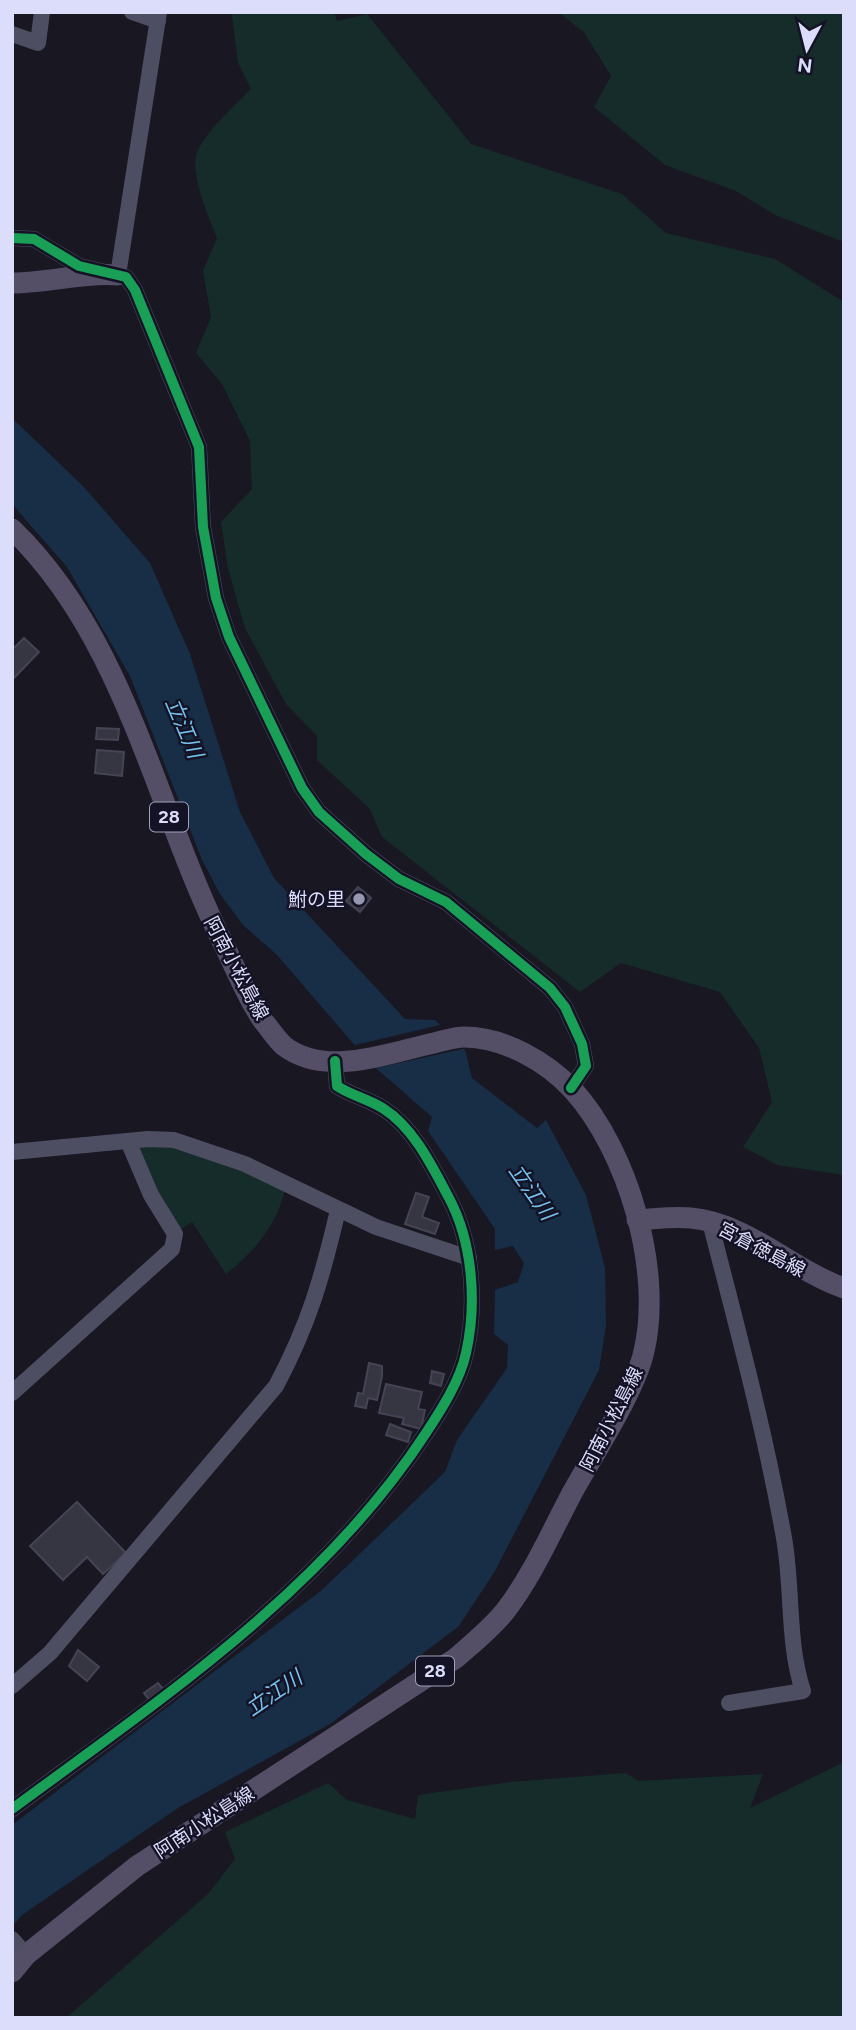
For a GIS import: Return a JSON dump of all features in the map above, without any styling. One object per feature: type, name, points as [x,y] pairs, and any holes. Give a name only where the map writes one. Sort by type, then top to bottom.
[{"type":"main road","points":[[12,284],[47,283],[104,274],[118,275]]},
{"type":"main road","name":"阿南小松島線","points":[[12,529],[55,579],[117,684],[206,909],[261,1018],[283,1045],[321,1061],[344,1061],[463,1037],[507,1046],[525,1054],[571,1088],[613,1147],[627,1180],[645,1260],[649,1313],[644,1353],[544,1545],[506,1610],[456,1658],[137,1866],[19,1947],[12,1972]]},
{"type":"main road","name":"宮倉徳島線","points":[[637,1220],[691,1218],[729,1228],[803,1271],[844,1288]]},
{"type":"street","points":[[12,34],[38,43],[41,12]]},
{"type":"street","points":[[118,275],[158,17],[132,12]]},
{"type":"street","points":[[12,237],[34,239],[79,266],[126,277],[135,290],[194,429],[199,447],[203,527],[216,598],[229,637],[302,788],[319,812],[366,854],[399,880],[446,902],[550,988],[565,1007],[582,1044],[586,1066],[571,1088]]},
{"type":"street","points":[[12,1809],[155,1704],[259,1619],[316,1567],[378,1498],[435,1419],[466,1355],[470,1318],[468,1258],[461,1226],[432,1167],[408,1133],[384,1108],[353,1097],[337,1086],[344,1061]]},
{"type":"street","points":[[12,1152],[128,1141],[174,1140],[204,1147],[290,1184],[338,1210],[468,1258]]},
{"type":"street","points":[[12,1393],[172,1249],[175,1234],[151,1195],[128,1141]]},
{"type":"street","points":[[12,1686],[50,1653],[276,1386],[302,1338],[322,1281],[338,1210]]},
{"type":"street","points":[[710,1222],[767,1440],[785,1544],[792,1640],[803,1691],[729,1703]]},
{"type":"green space","points":[[235,12],[334,12],[337,21],[367,14],[471,144],[622,194],[666,233],[775,259],[844,302],[844,1175],[777,1165],[743,1147],[772,1102],[759,1048],[720,992],[621,963],[580,992],[382,837],[370,809],[317,760],[317,736],[286,704],[245,628],[228,569],[221,522],[252,489],[250,441],[222,384],[196,353],[211,317],[203,271],[217,238],[198,184],[197,153],[213,128],[251,89],[238,63],[232,15]]},
{"type":"green space","points":[[558,12],[844,12],[844,242],[775,215],[736,191],[665,165],[594,107],[611,76],[584,32]]},
{"type":"green space","points":[[139,1146],[184,1147],[285,1189],[271,1225],[246,1257],[226,1274],[192,1222],[180,1230],[158,1195]]},
{"type":"green space","points":[[844,1762],[844,2018],[66,2018],[208,1894],[235,1859],[225,1832],[328,1783],[347,1800],[415,1819],[418,1795],[510,1782],[626,1773],[638,1781],[763,1774],[750,1808]]},
{"type":"water","name":"立江川","points":[[12,418],[84,487],[150,563],[190,654],[240,812],[274,878],[405,1019],[435,1020],[465,1050],[472,1078],[537,1128],[546,1120],[586,1195],[605,1268],[606,1325],[599,1370],[495,1571],[459,1626],[330,1724],[178,1808],[22,1915],[12,1927],[12,1825],[322,1590],[445,1472],[457,1440],[507,1368],[508,1345],[494,1334],[495,1290],[518,1282],[524,1263],[513,1246],[495,1250],[495,1229],[428,1131],[432,1117],[370,1063],[277,955],[243,925],[220,894],[202,860],[130,676],[67,567],[12,504]]},
{"type":"pier","points":[[444,1024],[467,1048],[372,1069],[351,1046]]},
{"type":"building","points":[[24,638],[39,652],[12,680],[12,645],[15,647]]},
{"type":"building","points":[[97,728],[119,729],[118,740],[96,739]]},
{"type":"building","points":[[97,750],[124,752],[122,776],[95,773]]},
{"type":"building","name":"鮒の里","points":[[358,887],[371,898],[360,912],[346,901]]},
{"type":"building","points":[[416,1193],[429,1197],[422,1217],[439,1223],[435,1234],[405,1224]]},
{"type":"building","points":[[369,1363],[382,1366],[377,1400],[368,1398],[366,1408],[355,1406],[358,1393],[363,1394]]},
{"type":"building","points":[[432,1371],[444,1374],[441,1386],[430,1383]]},
{"type":"building","points":[[386,1384],[422,1392],[418,1409],[425,1410],[421,1429],[402,1424],[404,1418],[379,1413]]},
{"type":"building","points":[[390,1424],[411,1432],[408,1442],[386,1435]]},
{"type":"building","points":[[77,1502],[126,1553],[103,1574],[87,1557],[63,1580],[30,1546]]},
{"type":"building","points":[[78,1650],[99,1667],[87,1681],[69,1666]]},
{"type":"building","points":[[158,1683],[165,1691],[151,1702],[144,1693]]},
{"type":"cycle path","points":[[12,238],[34,239],[79,266],[126,277],[135,290],[199,447],[203,527],[216,598],[229,637],[302,788],[319,812],[366,854],[399,879],[446,902],[550,988],[565,1007],[582,1044],[586,1066],[571,1088]]},
{"type":"cycle path","points":[[12,1809],[181,1683],[289,1592],[339,1543],[385,1490],[432,1424],[459,1374],[466,1353],[472,1294],[468,1254],[457,1216],[414,1138],[384,1109],[337,1086],[335,1061]]},
{"type":"place","name":"鮒の里","points":[[359,899]]}]
